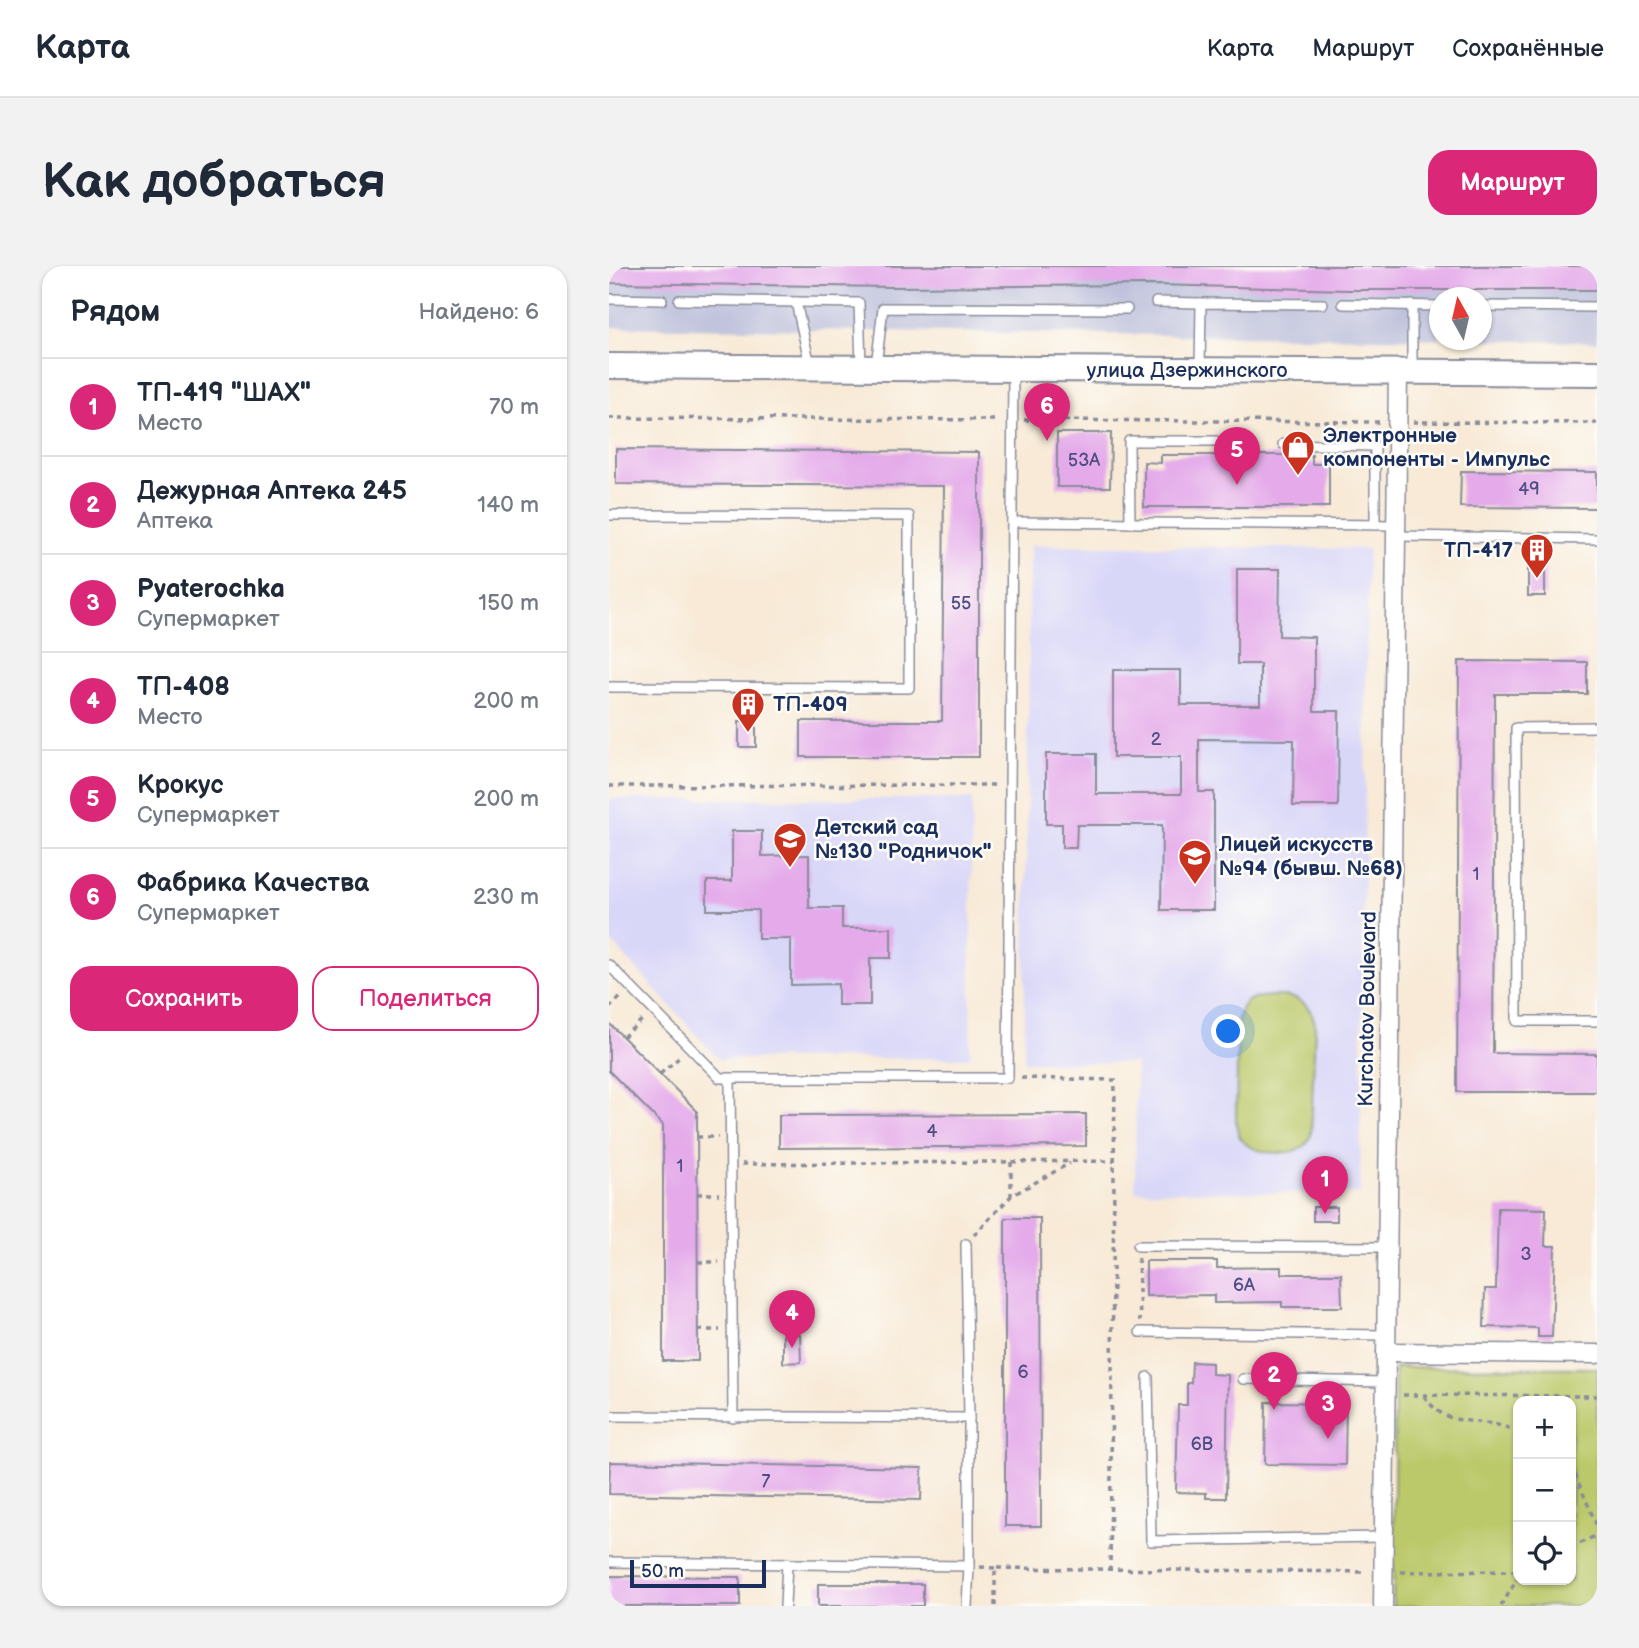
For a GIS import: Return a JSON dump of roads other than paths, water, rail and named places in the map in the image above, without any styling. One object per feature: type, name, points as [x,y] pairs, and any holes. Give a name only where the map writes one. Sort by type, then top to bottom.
[{"type":"main road","name":"улица Дзержинского","points":[[609,366],[1597,373]]},
{"type":"street","name":"Kurchatov Boulevard","points":[[1383,1606],[1397,422],[1405,372]]},
{"type":"street","points":[[1386,1344],[1597,1354]]},
{"type":"lane","points":[[609,299],[662,300]]},
{"type":"lane","points":[[679,300],[859,303],[868,368]]},
{"type":"lane","points":[[796,302],[810,367]]},
{"type":"lane","points":[[1156,302],[1323,304]]},
{"type":"lane","points":[[1199,370],[1201,303]]},
{"type":"lane","points":[[1343,304],[1429,306]]},
{"type":"lane","points":[[1405,372],[1412,305]]},
{"type":"lane","points":[[1492,306],[1597,307]]},
{"type":"lane","points":[[868,368],[883,308],[1127,309]]},
{"type":"lane","points":[[609,965],[720,1078],[1008,1078],[1013,369]]},
{"type":"lane","points":[[1130,523],[1129,441],[1216,441]]},
{"type":"lane","points":[[1283,444],[1375,446],[1375,525]]},
{"type":"lane","points":[[609,515],[909,516],[909,688],[609,687]]},
{"type":"lane","points":[[1012,522],[1375,525],[1396,531],[1597,539]]},
{"type":"lane","points":[[1597,727],[1516,728],[1517,1021],[1597,1021]]},
{"type":"lane","points":[[730,1079],[733,1418]]},
{"type":"lane","points":[[966,1244],[969,1418],[967,1606]]},
{"type":"lane","points":[[1138,1246],[1387,1247]]},
{"type":"lane","points":[[1140,1332],[1386,1344]]},
{"type":"lane","points":[[1148,1377],[1151,1541],[1383,1537]]},
{"type":"lane","points":[[1243,1379],[1385,1389]]},
{"type":"lane","points":[[609,1416],[969,1418]]},
{"type":"lane","points":[[609,1562],[969,1566]]},
{"type":"lane","points":[[785,1606],[787,1563]]},
{"type":"place","name":"Фабрика Качества","points":[[1047,441]]},
{"type":"place","name":"Электронные компоненты - Импульс","points":[[1298,477]]},
{"type":"place","name":"Крокус","points":[[1237,485]]},
{"type":"place","name":"ТП-417","points":[[1537,580]]},
{"type":"place","name":"ТП-409","points":[[748,734]]},
{"type":"place","name":"Детский сад №130 \"Родничок\"","points":[[790,869]]},
{"type":"place","name":"Лицей искусств №94 (бывш. №68)","points":[[1195,886]]},
{"type":"place","name":"ТП-419 \"ШАХ\"","points":[[1325,1214]]},
{"type":"place","name":"ТП-408","points":[[792,1348]]},
{"type":"place","name":"Дежурная Аптека 245","points":[[1274,1410]]},
{"type":"place","name":"Pyaterochka","points":[[1328,1439]]}]
